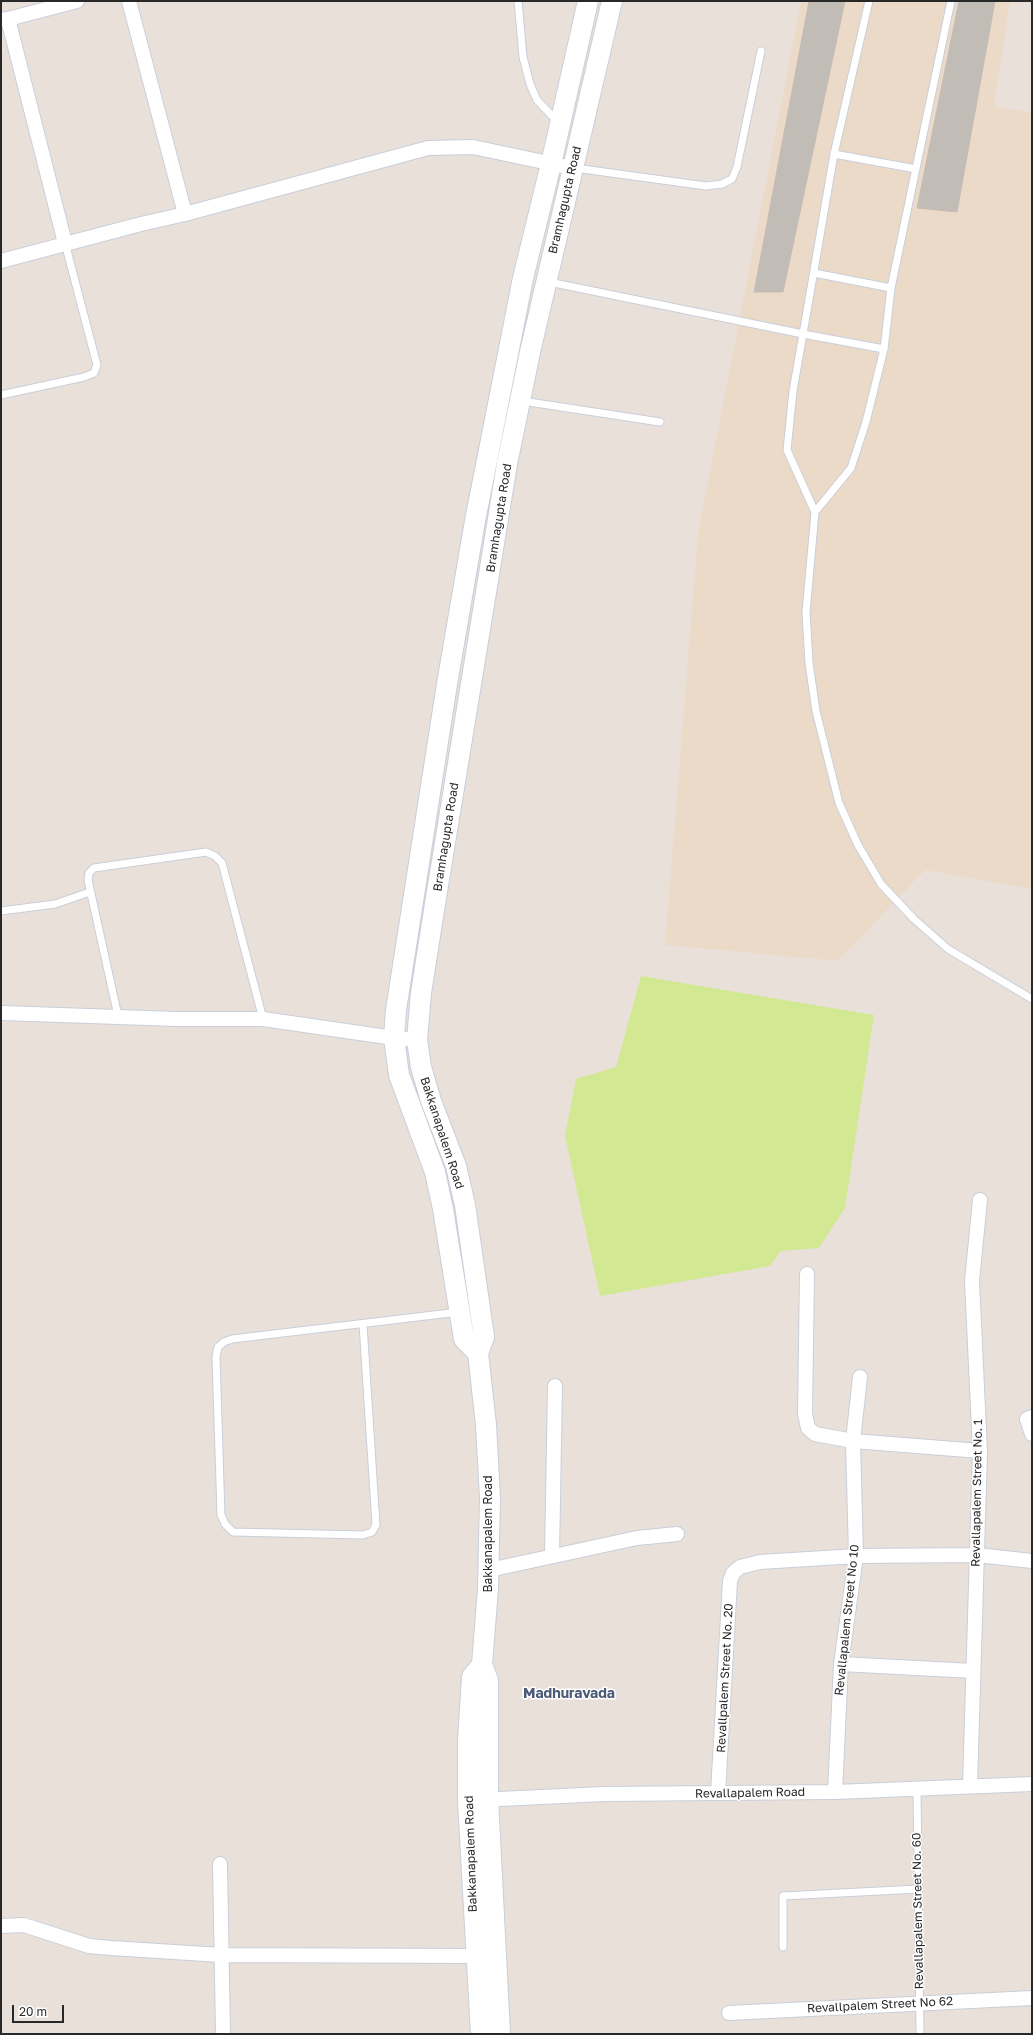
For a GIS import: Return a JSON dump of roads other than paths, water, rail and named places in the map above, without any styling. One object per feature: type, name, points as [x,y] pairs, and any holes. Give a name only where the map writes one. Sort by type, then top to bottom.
[{"type":"street","points":[[65,243],[5,20],[77,1]]},
{"type":"street","points":[[129,1],[185,214]]},
{"type":"street","name":"Bramhagupta Road","points":[[478,1353],[464,1339],[443,1208],[435,1172],[399,1075],[394,1038],[396,1010],[474,521],[523,278],[551,164],[588,1]]},
{"type":"street","name":"Bramhagupta Road","points":[[417,1040],[421,993],[436,897],[507,464],[546,281],[612,1]]},
{"type":"street","points":[[1,261],[65,243],[185,214],[428,148],[473,147],[572,168]]},
{"type":"street","points":[[1,1013],[263,1019],[417,1040]]},
{"type":"street","name":"Bakkanapalem Road","points":[[417,1040],[421,1067],[431,1101],[456,1166],[465,1205],[484,1337],[478,1353],[486,1425],[490,1498],[489,1570],[482,1665],[472,1677],[468,1741],[468,1801],[481,2034]]},
{"type":"street","name":"Revallapalem Street No. 1","points":[[970,1786],[980,1451],[972,1281],[980,1200]]},
{"type":"street","points":[[807,1274],[805,1414],[808,1428],[815,1434],[853,1441],[980,1451]]},
{"type":"street","name":"Revallapalem Street No 10","points":[[834,1792],[841,1664],[856,1556],[853,1441],[860,1377]]},
{"type":"street","points":[[552,1556],[555,1386]]},
{"type":"street","points":[[1030,1418],[1032,1434]]},
{"type":"street","points":[[489,1570],[637,1538],[677,1534]]},
{"type":"street","points":[[856,1556],[977,1555],[1032,1561]]},
{"type":"street","name":"Revallpalem Street No. 20","points":[[718,1793],[730,1581],[733,1573],[740,1567],[760,1562],[856,1556]]},
{"type":"street","points":[[841,1664],[974,1671]]},
{"type":"street","points":[[482,1665],[488,1680],[488,1798],[500,2034]]},
{"type":"street","name":"Revallapalem Road","points":[[468,1801],[488,1798],[604,1794],[834,1792],[1032,1784]]},
{"type":"street","points":[[220,1864],[223,2034]]},
{"type":"street","points":[[1,1926],[24,1925],[89,1946],[221,1955],[476,1956]]},
{"type":"street","name":"Revallpalem Street No 62","points":[[728,2013],[1032,1998]]},
{"type":"lane","points":[[518,1],[523,57],[530,84],[537,100],[560,125]]},
{"type":"lane","points":[[869,1],[834,154],[793,391],[787,450],[815,512],[806,613],[809,663],[816,711],[838,803],[858,845],[881,884],[914,919],[948,950],[1032,1000]]},
{"type":"lane","points":[[815,512],[851,468],[866,422],[884,349],[891,288],[951,1]]},
{"type":"lane","points":[[572,168],[706,186],[722,184],[732,179],[737,167],[761,51]]},
{"type":"lane","points":[[834,154],[916,169]]},
{"type":"lane","points":[[1,395],[84,377],[94,373],[97,365],[65,243]]},
{"type":"lane","points":[[814,273],[891,288]]},
{"type":"lane","points":[[546,281],[803,334],[884,349]]},
{"type":"lane","points":[[520,400],[660,422]]},
{"type":"lane","points":[[118,1016],[90,892],[88,880],[89,873],[94,868],[206,852],[215,856],[222,863],[263,1019]]},
{"type":"lane","points":[[1,911],[55,904],[90,892]]},
{"type":"lane","points":[[363,1324],[376,1525],[372,1532],[363,1535],[233,1532],[225,1524],[221,1514],[216,1357],[218,1347],[224,1342],[232,1340],[460,1312]]},
{"type":"lane","name":"Revallapalem Street No. 60","points":[[917,1788],[920,2034]]},
{"type":"lane","points":[[783,1947],[783,1896],[918,1889]]},
{"type":"district","name":"Madhuravada","points":[[569,1694]]}]
